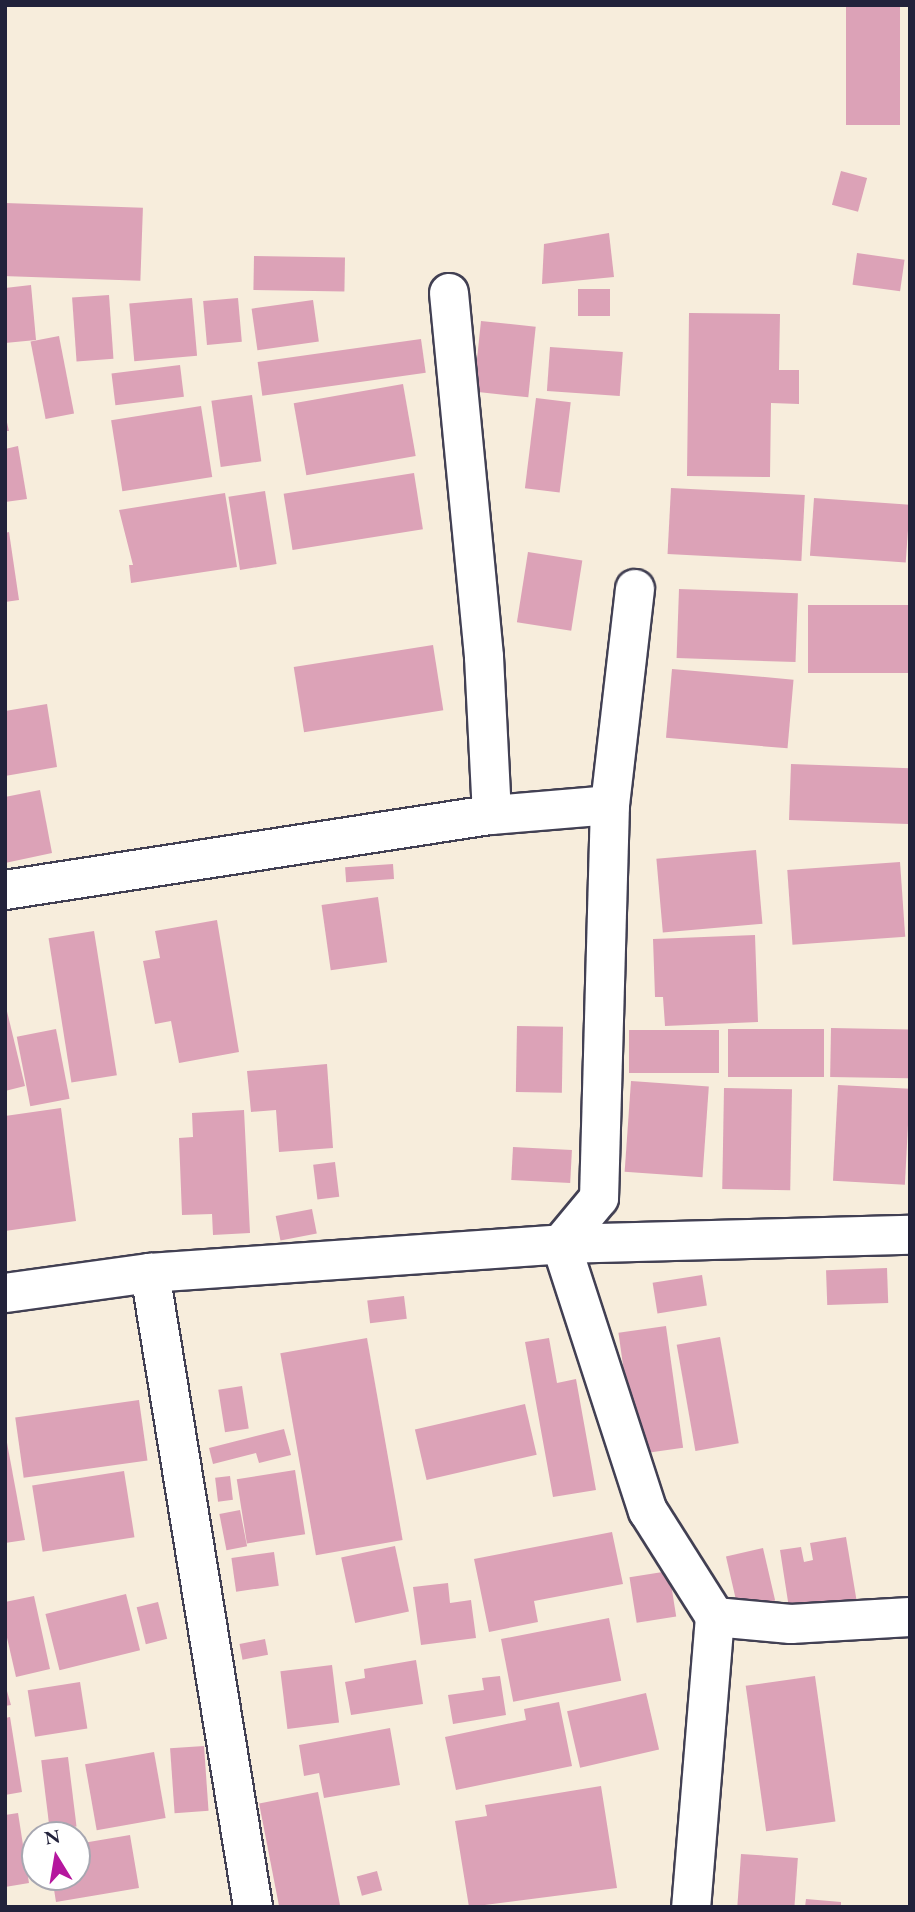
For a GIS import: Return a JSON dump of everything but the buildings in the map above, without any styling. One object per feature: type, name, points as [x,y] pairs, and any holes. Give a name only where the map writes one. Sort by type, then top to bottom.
[{"type":"street","points":[[449,293],[484,657],[492,815]]},
{"type":"street","points":[[562,1244],[599,1198],[610,805],[635,589]]},
{"type":"street","points":[[5,890],[492,815],[610,805]]},
{"type":"street","points":[[5,1293],[150,1273],[562,1244],[910,1235]]},
{"type":"street","points":[[562,1244],[648,1511],[715,1618],[691,1907]]},
{"type":"street","points":[[150,1273],[253,1907]]},
{"type":"street","points":[[715,1618],[792,1624],[910,1617]]}]
